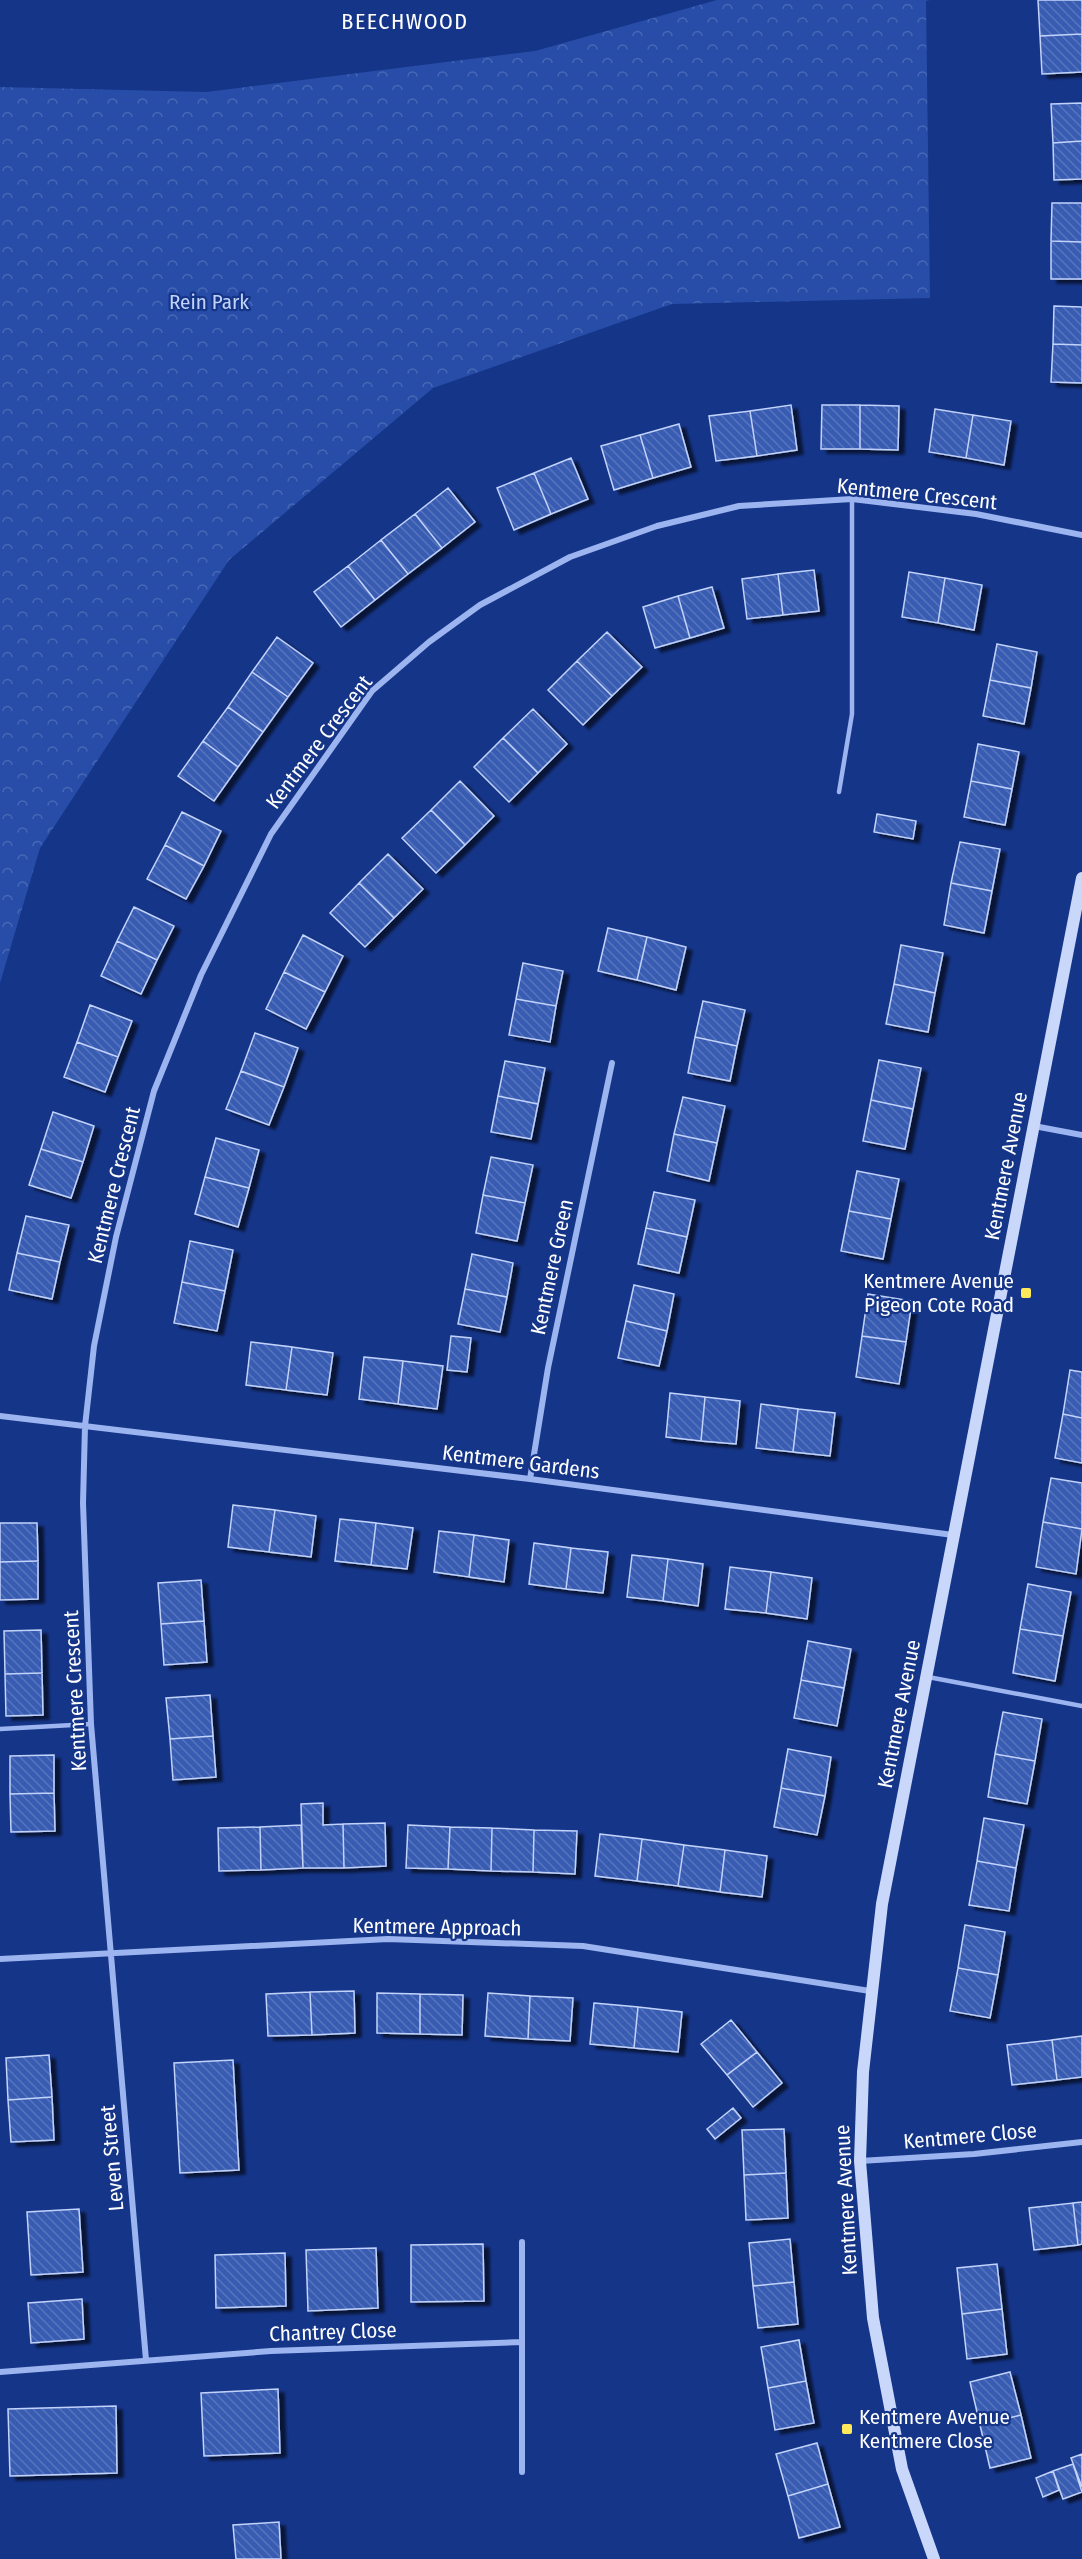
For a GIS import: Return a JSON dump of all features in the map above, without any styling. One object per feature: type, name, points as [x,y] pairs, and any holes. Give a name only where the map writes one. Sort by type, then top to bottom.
[{"type":"street","name":"Kentmere Crescent","points":[[112,1953],[91,1724],[83,1503],[85,1426],[94,1346],[116,1237],[154,1091],[201,975],[271,834],[372,691],[429,642],[480,605],[570,557],[657,526],[739,506],[852,499],[976,514],[1082,535]]},
{"type":"street","name":"Kentmere Avenue","points":[[934,2559],[902,2469],[873,2318],[860,2161],[863,2072],[870,1991],[882,1904],[1082,879]]},
{"type":"street","name":"Kentmere Green","points":[[530,1479],[548,1368],[612,1063]]},
{"type":"street","points":[[1034,1126],[1082,1135]]},
{"type":"street","points":[[0,1416],[85,1426]]},
{"type":"street","name":"Kentmere Gardens","points":[[85,1426],[530,1479],[953,1534]]},
{"type":"street","name":"Kentmere Approach","points":[[0,1959],[388,1940],[584,1946],[870,1991]]},
{"type":"street","name":"Leven Street","points":[[112,1953],[146,2360]]},
{"type":"street","name":"Kentmere Close","points":[[860,2161],[974,2154],[1082,2142]]},
{"type":"street","points":[[522,2242],[522,2472]]},
{"type":"street","name":"Chantrey Close","points":[[0,2372],[271,2351],[521,2342]]},
{"type":"lane","points":[[839,792],[852,714],[852,499]]},
{"type":"lane","points":[[926,1677],[1082,1706]]},
{"type":"lane","points":[[0,1729],[91,1724]]},
{"type":"green space","name":"Rein Park","points":[[717,0],[930,0],[926,1],[930,298],[672,304],[433,388],[229,560],[40,848],[0,983],[0,87],[206,92],[535,51]]},
{"type":"building","points":[[1038,0],[1082,0],[1082,34],[1040,36]]},
{"type":"building","points":[[1082,34],[1082,72],[1042,74],[1040,36]]},
{"type":"building","points":[[1082,103],[1082,141],[1053,143],[1051,104]]},
{"type":"building","points":[[1082,141],[1082,179],[1054,180],[1053,143]]},
{"type":"building","points":[[1052,203],[1082,203],[1082,242],[1051,241]]},
{"type":"building","points":[[1051,241],[1082,242],[1082,279],[1051,279]]},
{"type":"building","points":[[1054,306],[1082,307],[1082,345],[1053,344]]},
{"type":"building","points":[[1053,344],[1082,345],[1082,383],[1051,382]]},
{"type":"building","points":[[791,405],[797,450],[757,456],[750,411]]},
{"type":"building","points":[[822,405],[860,405],[860,449],[821,449]]},
{"type":"building","points":[[860,405],[899,406],[898,450],[860,449]]},
{"type":"building","points":[[935,409],[973,415],[966,458],[929,452]]},
{"type":"building","points":[[750,411],[757,456],[716,461],[709,416]]},
{"type":"building","points":[[973,415],[1011,421],[1004,465],[966,458]]},
{"type":"building","points":[[679,424],[691,467],[653,478],[640,435]]},
{"type":"building","points":[[640,435],[653,478],[614,490],[601,446]]},
{"type":"building","points":[[571,458],[588,499],[551,514],[534,473]]},
{"type":"building","points":[[534,473],[551,514],[514,530],[497,488]]},
{"type":"building","points":[[448,488],[475,522],[442,548],[415,514]]},
{"type":"building","points":[[415,514],[442,548],[408,574],[381,540]]},
{"type":"building","points":[[381,540],[408,574],[375,600],[348,566]]},
{"type":"building","points":[[348,566],[375,600],[341,627],[314,592]]},
{"type":"building","points":[[814,570],[819,611],[783,615],[778,574]]},
{"type":"building","points":[[909,572],[945,578],[938,623],[902,617]]},
{"type":"building","points":[[778,574],[783,615],[747,619],[742,579]]},
{"type":"building","points":[[945,578],[982,585],[974,630],[938,623]]},
{"type":"building","points":[[712,587],[724,628],[690,638],[678,596]]},
{"type":"building","points":[[678,596],[690,638],[655,648],[643,607]]},
{"type":"building","points":[[607,632],[642,667],[612,696],[577,661]]},
{"type":"building","points":[[277,637],[313,663],[288,697],[252,672]]},
{"type":"building","points":[[997,644],[1037,652],[1031,688],[990,680]]},
{"type":"building","points":[[577,661],[612,696],[583,725],[548,690]]},
{"type":"building","points":[[252,672],[288,697],[263,732],[228,707]]},
{"type":"building","points":[[990,680],[1031,688],[1024,724],[983,716]]},
{"type":"building","points":[[228,707],[263,732],[238,767],[203,741]]},
{"type":"building","points":[[533,709],[567,744],[538,773],[503,738]]},
{"type":"building","points":[[503,738],[538,773],[509,802],[474,767]]},
{"type":"building","points":[[203,741],[238,767],[214,801],[178,776]]},
{"type":"building","points":[[978,744],[1019,752],[1012,789],[971,781]]},
{"type":"building","points":[[460,781],[494,816],[465,845],[431,810]]},
{"type":"building","points":[[971,781],[1012,789],[1005,825],[964,817]]},
{"type":"building","points":[[431,810],[465,845],[436,873],[402,838]]},
{"type":"building","points":[[182,812],[221,831],[204,866],[165,845]]},
{"type":"building","points":[[877,814],[916,821],[913,839],[874,832]]},
{"type":"building","points":[[960,842],[1000,849],[992,891],[951,883]]},
{"type":"building","points":[[165,845],[204,866],[186,899],[147,879]]},
{"type":"building","points":[[388,854],[423,889],[394,918],[359,883]]},
{"type":"building","points":[[359,883],[394,918],[365,947],[330,913]]},
{"type":"building","points":[[951,883],[992,891],[984,933],[944,925]]},
{"type":"building","points":[[134,907],[174,926],[157,960],[117,941]]},
{"type":"building","points":[[608,928],[647,937],[637,980],[598,971]]},
{"type":"building","points":[[303,935],[343,956],[325,992],[284,972]]},
{"type":"building","points":[[647,937],[686,947],[676,990],[637,980]]},
{"type":"building","points":[[117,941],[157,960],[141,994],[101,976]]},
{"type":"building","points":[[901,945],[943,953],[935,993],[894,984]]},
{"type":"building","points":[[523,963],[563,971],[556,1006],[516,999]]},
{"type":"building","points":[[284,972],[325,992],[306,1029],[266,1009]]},
{"type":"building","points":[[894,984],[935,993],[928,1032],[886,1024]]},
{"type":"building","points":[[516,999],[556,1006],[550,1042],[509,1035]]},
{"type":"building","points":[[703,1001],[745,1010],[737,1046],[695,1037]]},
{"type":"building","points":[[90,1005],[132,1021],[118,1057],[77,1042]]},
{"type":"building","points":[[255,1033],[298,1048],[284,1087],[241,1071]]},
{"type":"building","points":[[695,1037],[737,1046],[730,1081],[688,1073]]},
{"type":"building","points":[[77,1042],[118,1057],[105,1092],[64,1077]]},
{"type":"building","points":[[879,1060],[921,1068],[913,1109],[871,1100]]},
{"type":"building","points":[[505,1061],[545,1068],[538,1104],[498,1096]]},
{"type":"building","points":[[241,1071],[284,1087],[269,1125],[226,1109]]},
{"type":"building","points":[[498,1096],[538,1104],[531,1139],[491,1132]]},
{"type":"building","points":[[683,1097],[725,1106],[717,1143],[674,1134]]},
{"type":"building","points":[[871,1100],[913,1109],[905,1149],[863,1141]]},
{"type":"building","points":[[53,1112],[94,1126],[83,1162],[41,1149]]},
{"type":"building","points":[[674,1134],[717,1143],[709,1181],[667,1171]]},
{"type":"building","points":[[216,1138],[259,1150],[249,1188],[205,1177]]},
{"type":"building","points":[[41,1149],[83,1162],[71,1198],[29,1185]]},
{"type":"building","points":[[491,1157],[533,1165],[525,1203],[483,1195]]},
{"type":"building","points":[[857,1171],[899,1179],[891,1219],[849,1211]]},
{"type":"building","points":[[205,1177],[249,1188],[238,1227],[195,1214]]},
{"type":"building","points":[[654,1192],[695,1200],[687,1237],[646,1228]]},
{"type":"building","points":[[483,1195],[525,1203],[517,1241],[476,1233]]},
{"type":"building","points":[[849,1211],[891,1219],[883,1259],[841,1251]]},
{"type":"building","points":[[26,1216],[69,1225],[60,1262],[17,1253]]},
{"type":"building","points":[[646,1228],[687,1237],[679,1273],[638,1264]]},
{"type":"building","points":[[190,1241],[233,1250],[225,1291],[182,1282]]},
{"type":"building","points":[[17,1253],[60,1262],[52,1299],[9,1290]]},
{"type":"building","points":[[472,1254],[513,1263],[507,1297],[465,1289]]},
{"type":"building","points":[[182,1282],[225,1291],[217,1331],[174,1323]]},
{"type":"building","points":[[634,1285],[674,1294],[667,1331],[626,1321]]},
{"type":"building","points":[[465,1289],[507,1297],[500,1332],[458,1324]]},
{"type":"building","points":[[868,1294],[912,1301],[906,1342],[862,1336]]},
{"type":"building","points":[[626,1321],[667,1331],[659,1366],[618,1358]]},
{"type":"building","points":[[451,1336],[471,1338],[467,1372],[447,1370]]},
{"type":"building","points":[[862,1336],[906,1342],[899,1384],[856,1377]]},
{"type":"building","points":[[251,1342],[292,1347],[286,1390],[246,1385]]},
{"type":"building","points":[[292,1347],[333,1353],[327,1395],[286,1390]]},
{"type":"building","points":[[364,1357],[403,1361],[398,1404],[359,1399]]},
{"type":"building","points":[[403,1361],[443,1366],[437,1409],[398,1404]]},
{"type":"building","points":[[1070,1370],[1082,1372],[1082,1418],[1063,1414]]},
{"type":"building","points":[[670,1393],[705,1397],[701,1441],[666,1437]]},
{"type":"building","points":[[705,1397],[740,1401],[736,1444],[701,1441]]},
{"type":"building","points":[[761,1404],[798,1409],[793,1452],[756,1448]]},
{"type":"building","points":[[798,1409],[835,1413],[830,1456],[793,1452]]},
{"type":"building","points":[[1063,1414],[1082,1418],[1082,1463],[1055,1458]]},
{"type":"building","points":[[1051,1478],[1082,1483],[1082,1529],[1043,1522]]},
{"type":"building","points":[[233,1505],[275,1510],[269,1552],[228,1547]]},
{"type":"building","points":[[275,1510],[316,1516],[311,1557],[269,1552]]},
{"type":"building","points":[[340,1519],[376,1523],[371,1565],[335,1561]]},
{"type":"building","points":[[1043,1522],[1082,1529],[1076,1574],[1036,1567]]},
{"type":"building","points":[[0,1523],[37,1523],[38,1561],[0,1562]]},
{"type":"building","points":[[376,1523],[413,1528],[407,1569],[371,1565]]},
{"type":"building","points":[[439,1531],[474,1535],[469,1577],[434,1572]]},
{"type":"building","points":[[474,1535],[509,1540],[504,1582],[469,1577]]},
{"type":"building","points":[[534,1543],[571,1548],[566,1589],[529,1584]]},
{"type":"building","points":[[571,1548],[608,1552],[603,1593],[566,1589]]},
{"type":"building","points":[[632,1555],[668,1559],[663,1601],[627,1597]]},
{"type":"building","points":[[668,1559],[703,1564],[698,1606],[663,1601]]},
{"type":"building","points":[[38,1561],[38,1599],[0,1600],[0,1562]]},
{"type":"building","points":[[730,1567],[771,1572],[766,1613],[725,1609]]},
{"type":"building","points":[[771,1572],[812,1578],[807,1619],[766,1613]]},
{"type":"building","points":[[201,1580],[204,1621],[161,1624],[158,1583]]},
{"type":"building","points":[[1028,1584],[1071,1592],[1063,1636],[1020,1629]]},
{"type":"building","points":[[204,1621],[207,1662],[164,1665],[161,1624]]},
{"type":"building","points":[[1020,1629],[1063,1636],[1055,1681],[1013,1673]]},
{"type":"building","points":[[41,1630],[42,1673],[5,1674],[4,1631]]},
{"type":"building","points":[[808,1641],[851,1649],[844,1688],[801,1680]]},
{"type":"building","points":[[42,1673],[43,1715],[6,1716],[5,1674]]},
{"type":"building","points":[[801,1680],[844,1688],[837,1726],[794,1718]]},
{"type":"building","points":[[210,1695],[213,1736],[170,1739],[166,1698]]},
{"type":"building","points":[[1003,1712],[1042,1719],[1035,1761],[995,1754]]},
{"type":"building","points":[[213,1736],[216,1777],[173,1780],[170,1739]]},
{"type":"building","points":[[788,1749],[831,1757],[825,1796],[781,1788]]},
{"type":"building","points":[[995,1754],[1035,1761],[1027,1804],[988,1797]]},
{"type":"building","points":[[54,1755],[54,1793],[10,1794],[10,1756]]},
{"type":"building","points":[[781,1788],[825,1796],[817,1835],[774,1827]]},
{"type":"building","points":[[54,1793],[55,1831],[11,1832],[10,1794]]},
{"type":"building","points":[[323,1803],[323,1825],[343,1824],[344,1868],[303,1868],[301,1804]]},
{"type":"building","points":[[984,1818],[1024,1825],[1016,1868],[977,1861]]},
{"type":"building","points":[[385,1823],[386,1866],[344,1868],[343,1824]]},
{"type":"building","points":[[301,1825],[303,1868],[261,1870],[260,1827]]},
{"type":"building","points":[[408,1825],[450,1827],[448,1869],[406,1868]]},
{"type":"building","points":[[260,1827],[261,1870],[219,1871],[218,1828]]},
{"type":"building","points":[[450,1827],[492,1828],[491,1871],[448,1869]]},
{"type":"building","points":[[492,1828],[534,1830],[533,1872],[491,1871]]},
{"type":"building","points":[[534,1830],[577,1831],[575,1874],[533,1872]]},
{"type":"building","points":[[600,1834],[642,1839],[637,1881],[595,1876]]},
{"type":"building","points":[[642,1839],[684,1845],[678,1886],[637,1881]]},
{"type":"building","points":[[684,1845],[725,1850],[720,1892],[678,1886]]},
{"type":"building","points":[[725,1850],[767,1856],[762,1897],[720,1892]]},
{"type":"building","points":[[977,1861],[1016,1868],[1009,1911],[969,1905]]},
{"type":"building","points":[[965,1925],[1005,1932],[998,1975],[958,1968]]},
{"type":"building","points":[[958,1968],[998,1975],[990,2018],[950,2011]]},
{"type":"building","points":[[354,1991],[355,2033],[312,2035],[310,1992]]},
{"type":"building","points":[[310,1992],[312,2035],[268,2036],[266,1994]]},
{"type":"building","points":[[377,1993],[420,1994],[420,2034],[377,2033]]},
{"type":"building","points":[[488,1993],[530,1996],[528,2039],[485,2036]]},
{"type":"building","points":[[420,1994],[463,1995],[462,2035],[420,2034]]},
{"type":"building","points":[[530,1996],[573,1998],[570,2041],[528,2039]]},
{"type":"building","points":[[594,2003],[638,2007],[634,2048],[590,2044]]},
{"type":"building","points":[[638,2007],[682,2012],[678,2052],[634,2048]]},
{"type":"building","points":[[731,2020],[757,2052],[727,2075],[701,2044]]},
{"type":"building","points":[[1082,2036],[1082,2077],[1057,2080],[1052,2040]]},
{"type":"building","points":[[1052,2040],[1057,2080],[1012,2085],[1007,2045]]},
{"type":"building","points":[[757,2052],[782,2083],[753,2107],[727,2075]]},
{"type":"building","points":[[49,2055],[52,2097],[8,2100],[6,2058]]},
{"type":"building","points":[[233,2060],[239,2170],[180,2173],[174,2063]]},
{"type":"building","points":[[52,2097],[54,2140],[11,2142],[8,2100]]},
{"type":"building","points":[[733,2108],[741,2118],[715,2139],[707,2129]]},
{"type":"building","points":[[784,2129],[786,2173],[744,2175],[742,2130]]},
{"type":"building","points":[[786,2173],[788,2218],[746,2220],[744,2175]]},
{"type":"building","points":[[1082,2202],[1082,2244],[1078,2245],[1073,2203]]},
{"type":"building","points":[[1073,2203],[1078,2245],[1034,2250],[1029,2208]]},
{"type":"building","points":[[79,2209],[83,2272],[31,2275],[27,2212]]},
{"type":"building","points":[[790,2239],[794,2282],[753,2286],[749,2243]]},
{"type":"building","points":[[483,2244],[484,2301],[411,2302],[411,2245]]},
{"type":"building","points":[[376,2248],[378,2308],[308,2311],[306,2250]]},
{"type":"building","points":[[285,2253],[286,2306],[216,2308],[215,2255]]},
{"type":"building","points":[[997,2264],[1002,2309],[962,2314],[957,2268]]},
{"type":"building","points":[[794,2282],[798,2324],[758,2328],[753,2286]]},
{"type":"building","points":[[82,2299],[84,2339],[31,2343],[28,2303]]},
{"type":"building","points":[[1002,2309],[1007,2354],[967,2359],[962,2314]]},
{"type":"building","points":[[799,2340],[806,2381],[768,2388],[761,2347]]},
{"type":"building","points":[[1010,2372],[1021,2415],[980,2425],[970,2382]]},
{"type":"building","points":[[806,2381],[814,2423],[775,2430],[768,2388]]},
{"type":"building","points":[[278,2389],[280,2453],[204,2456],[201,2393]]},
{"type":"building","points":[[116,2406],[117,2473],[10,2476],[8,2409]]},
{"type":"building","points":[[1021,2415],[1031,2458],[990,2468],[980,2425]]},
{"type":"building","points":[[817,2443],[828,2484],[788,2496],[776,2454]]},
{"type":"building","points":[[1082,2454],[1082,2487],[1071,2458]]},
{"type":"building","points":[[1073,2464],[1082,2492],[1063,2499],[1053,2471]]},
{"type":"building","points":[[1053,2471],[1059,2490],[1043,2497],[1036,2478]]},
{"type":"building","points":[[828,2484],[840,2527],[799,2538],[788,2496]]},
{"type":"building","points":[[279,2522],[281,2559],[236,2559],[233,2525]]},
{"type":"place","name":"Kentmere Avenue Pigeon Cote Road","points":[[1026,1293]]},
{"type":"place","name":"Kentmere Avenue Kentmere Close","points":[[847,2429]]},
{"type":"district","name":"BEECHWOOD","points":[[405,21]]}]
